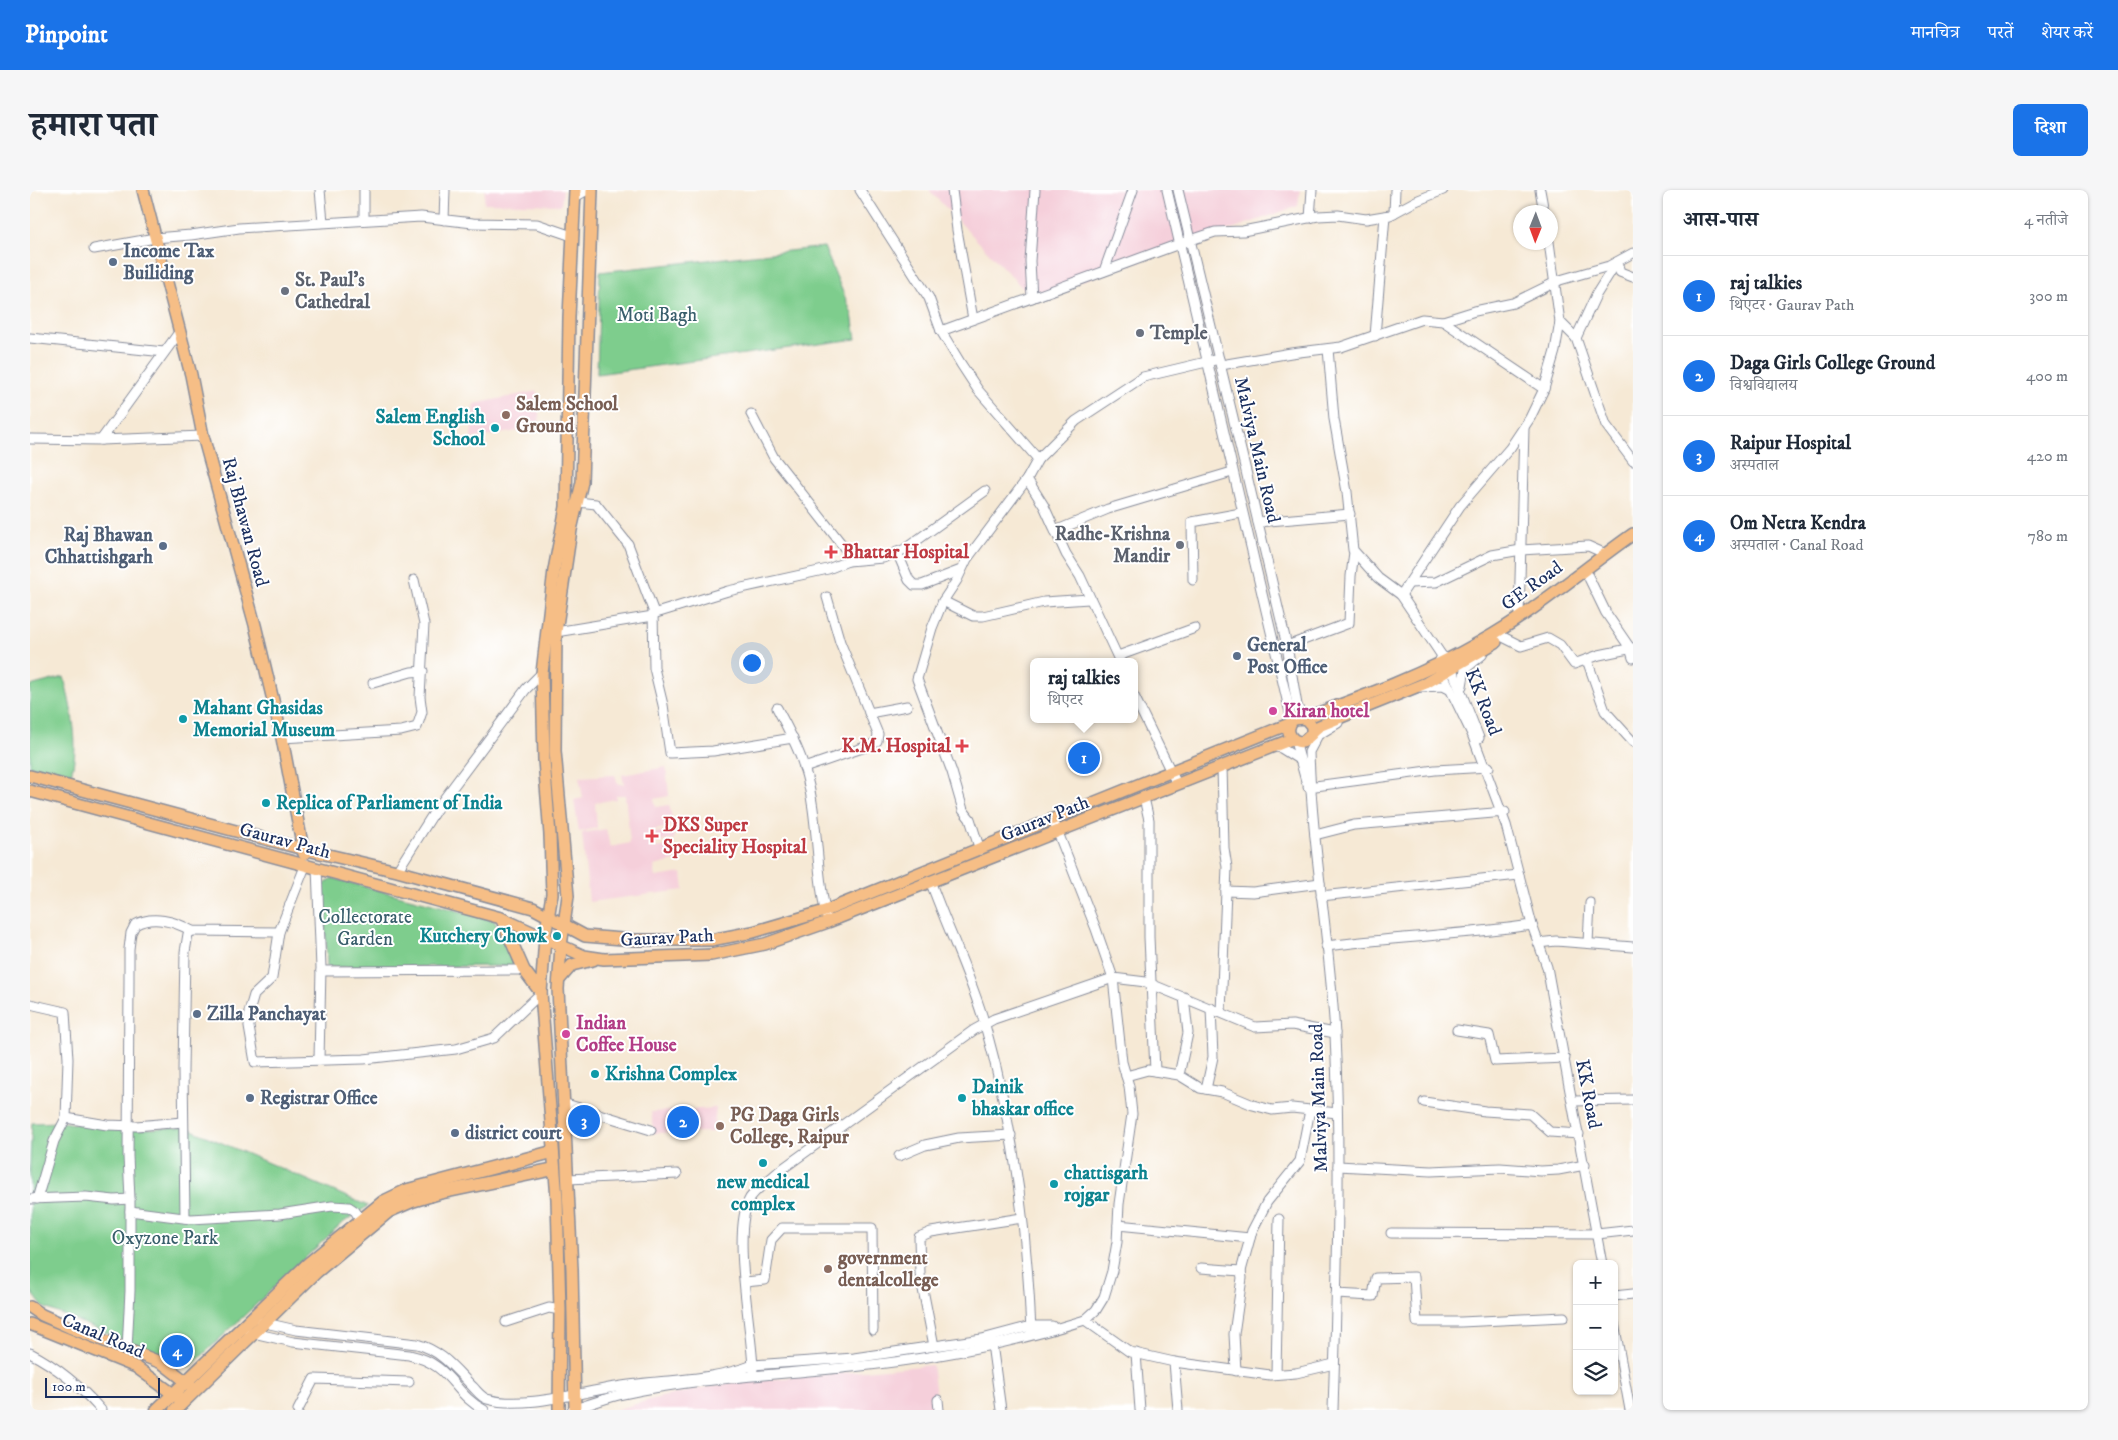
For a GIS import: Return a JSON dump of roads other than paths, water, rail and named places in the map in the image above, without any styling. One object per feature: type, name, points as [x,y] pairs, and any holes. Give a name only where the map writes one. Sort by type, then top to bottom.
[{"type":"highway","points":[[157,1410],[181,1404],[192,1386],[241,1328],[258,1320],[316,1272],[382,1202],[408,1190],[552,1152]]},
{"type":"highway","points":[[364,1223],[412,1201],[467,1187],[554,1169]]},
{"type":"highway","points":[[192,1386],[253,1334],[258,1320]]},
{"type":"main road","name":"Raj Bhawan Road","points":[[143,190],[191,374],[203,436],[255,625],[282,738],[306,864]]},
{"type":"main road","points":[[558,1405],[560,1310],[557,1200],[540,993],[545,938],[552,894],[552,862],[544,760],[549,685],[556,632],[571,530],[582,482],[592,190]]},
{"type":"main road","points":[[574,1410],[576,1396],[568,1179],[558,982],[568,890],[549,685],[542,673],[554,570],[566,507],[572,236],[575,194]]},
{"type":"main road","name":"GE Road","points":[[1445,664],[1501,634],[1519,617],[1633,534]]},
{"type":"main road","points":[[30,776],[303,849],[397,871],[535,909],[580,935],[635,940],[711,940],[800,920],[826,917],[1053,820],[1297,720],[1445,664],[1492,644],[1501,634],[1588,576],[1633,543]]},
{"type":"main road","points":[[1297,720],[1288,732],[1294,740],[1307,740],[1313,731],[1414,688],[1445,664]]},
{"type":"main road","points":[[1297,720],[1311,723],[1313,731]]},
{"type":"main road","name":"Gaurav Path","points":[[30,791],[501,918],[580,955],[604,959],[711,954],[765,944],[826,917],[931,883],[1271,746],[1294,740]]},
{"type":"main road","points":[[501,918],[524,970],[540,993]]},
{"type":"main road","points":[[558,982],[572,965],[604,959]]},
{"type":"main road","name":"Canal Road","points":[[30,1307],[42,1315],[162,1363],[192,1386]]},
{"type":"main road","name":"Canal Road","points":[[30,1324],[136,1367],[181,1404]]},
{"type":"street","points":[[320,190],[323,222]]},
{"type":"street","points":[[364,190],[364,219]]},
{"type":"street","points":[[444,220],[445,190]]},
{"type":"street","points":[[575,194],[587,190]]},
{"type":"street","points":[[860,190],[929,298],[941,331],[978,390],[1038,459]]},
{"type":"street","points":[[952,190],[956,230],[973,319]]},
{"type":"street","points":[[1032,298],[1030,261],[1034,190]]},
{"type":"street","points":[[1104,271],[1133,190]]},
{"type":"street","name":"Malviya Main Road","points":[[1167,190],[1241,513],[1285,689],[1297,720]]},
{"type":"street","name":"Malviya Main Road","points":[[1178,190],[1287,646],[1297,705],[1297,720]]},
{"type":"street","points":[[1310,218],[1312,190]]},
{"type":"street","points":[[1375,336],[1390,214],[1395,190]]},
{"type":"street","points":[[941,331],[1215,232],[1243,231],[1310,218],[1338,215],[1366,218],[1390,214],[1443,190]]},
{"type":"street","points":[[1540,190],[1543,205]]},
{"type":"street","points":[[94,249],[155,238],[238,228],[421,217],[473,223],[537,224],[572,236]]},
{"type":"street","points":[[1401,595],[1460,506],[1510,448],[1524,428],[1544,389],[1555,351],[1560,322],[1551,250]]},
{"type":"street","points":[[980,850],[970,819],[963,810],[952,772],[917,679],[932,628],[943,601],[967,559],[1027,479],[1038,459],[1076,421],[1143,377],[1206,363],[1328,349],[1375,336],[1422,319],[1443,321],[1475,311],[1513,303],[1555,283],[1616,262],[1633,253]]},
{"type":"street","points":[[1616,262],[1620,272],[1633,277]]},
{"type":"street","points":[[1576,338],[1596,295],[1616,262]]},
{"type":"street","points":[[1443,321],[1544,389]]},
{"type":"street","points":[[1560,322],[1576,338],[1606,425],[1633,461]]},
{"type":"street","points":[[101,440],[180,331]]},
{"type":"street","points":[[30,338],[164,352]]},
{"type":"street","points":[[1287,646],[1349,623],[1354,552],[1342,456],[1334,419],[1328,349]]},
{"type":"street","points":[[752,414],[774,458],[847,551],[848,561]]},
{"type":"street","points":[[1519,617],[1524,428]]},
{"type":"street","points":[[30,439],[101,440],[203,436]]},
{"type":"street","points":[[1054,531],[1108,509],[1232,472]]},
{"type":"street","points":[[1027,479],[1044,506],[1054,531],[1080,576],[1089,599],[1118,658]]},
{"type":"street","points":[[556,632],[653,615],[728,591],[828,569],[848,561],[882,558],[905,549],[985,491]]},
{"type":"street","points":[[578,502],[596,504],[628,544],[653,615],[654,668],[670,753],[713,751],[793,738]]},
{"type":"street","points":[[1194,580],[1192,522],[1241,513]]},
{"type":"street","points":[[1258,522],[1350,514]]},
{"type":"street","points":[[1409,583],[1436,582],[1492,556],[1520,550],[1588,546],[1606,554]]},
{"type":"street","points":[[896,552],[909,580],[914,585],[922,585],[961,570]]},
{"type":"street","points":[[1354,552],[1378,578],[1401,595],[1445,664]]},
{"type":"street","points":[[1588,576],[1606,613],[1632,648],[1633,658]]},
{"type":"street","points":[[282,738],[401,731],[417,727],[422,712],[420,697],[423,671],[424,624],[414,580]]},
{"type":"street","points":[[804,768],[871,745],[877,741],[878,734],[840,642],[826,597]]},
{"type":"street","points":[[943,601],[973,616],[983,616],[1044,602],[1089,599]]},
{"type":"street","points":[[1121,658],[1195,628]]},
{"type":"street","points":[[1501,634],[1521,646],[1548,638],[1560,646],[1574,664],[1632,648]]},
{"type":"street","points":[[1462,690],[1462,679],[1465,669],[1488,650],[1492,644]]},
{"type":"street","points":[[1587,660],[1605,711],[1633,742]]},
{"type":"street","name":"KK Road","points":[[1445,664],[1449,689],[1487,767]]},
{"type":"street","name":"KK Road","points":[[1445,664],[1462,690],[1503,812],[1532,926],[1547,968],[1601,1260]]},
{"type":"street","points":[[373,683],[411,672],[423,671]]},
{"type":"street","points":[[397,871],[440,804],[526,689],[542,673]]},
{"type":"street","points":[[1414,688],[1443,686],[1449,689]]},
{"type":"street","points":[[1138,705],[1176,784]]},
{"type":"street","points":[[869,714],[907,706]]},
{"type":"street","points":[[777,708],[793,738],[804,768],[812,805],[826,917]]},
{"type":"street","points":[[1310,787],[1309,752],[1318,734],[1352,717],[1361,710]]},
{"type":"street","points":[[1294,740],[1310,787]]},
{"type":"street","points":[[1271,746],[1281,748],[1300,760]]},
{"type":"street","points":[[1222,766],[1226,891],[1222,1012]]},
{"type":"street","points":[[1310,787],[1434,770],[1487,767]]},
{"type":"street","name":"Malviya Main Road","points":[[1310,787],[1335,1033],[1338,1166],[1333,1410]]},
{"type":"street","points":[[1144,798],[1149,820],[1150,984],[1155,1071]]},
{"type":"street","points":[[1315,835],[1354,825],[1503,812]]},
{"type":"street","points":[[258,1320],[320,1333],[417,1344],[438,1352],[484,1399],[507,1403],[558,1405],[576,1396],[605,1388],[741,1370],[753,1365],[854,1358],[1067,1326],[1085,1320],[1096,1310],[1104,1297],[1112,1271],[1118,1242],[1119,1204],[1132,1114],[1122,1062],[1112,978],[1096,929],[1053,820]]},
{"type":"street","points":[[306,864],[279,932],[272,978],[254,995],[249,1012],[254,1062],[364,1058],[456,1049],[494,1038],[540,993]]},
{"type":"street","points":[[317,868],[321,972],[318,1060]]},
{"type":"street","points":[[1321,896],[1518,875]]},
{"type":"street","points":[[931,883],[985,1024],[1011,1135],[1022,1218],[1031,1330]]},
{"type":"street","points":[[1226,891],[1253,892],[1320,883]]},
{"type":"street","points":[[1588,943],[1590,903]]},
{"type":"street","points":[[126,1349],[130,1291],[128,1126],[129,957],[131,933],[135,926],[150,919],[182,925],[192,931],[279,932]]},
{"type":"street","points":[[1326,946],[1370,940],[1494,931],[1532,926]]},
{"type":"street","points":[[185,1218],[183,1122],[185,952],[188,934],[192,931]]},
{"type":"street","points":[[1538,943],[1556,941],[1633,947]]},
{"type":"street","points":[[321,972],[524,970]]},
{"type":"street","points":[[753,1377],[742,1251],[742,1229],[746,1207],[755,1192],[829,1135],[985,1024],[994,1019],[1112,978],[1150,984],[1255,1027],[1292,1025],[1335,1033]]},
{"type":"street","points":[[1179,1074],[1188,1033],[1184,997]]},
{"type":"street","points":[[30,1004],[65,1012],[68,1059],[66,1118],[54,1141],[34,1199],[86,1196],[114,1200],[130,1199]]},
{"type":"street","points":[[1206,1089],[1213,1057],[1211,1008]]},
{"type":"street","points":[[1457,1030],[1489,1035],[1495,1061],[1565,1058]]},
{"type":"street","points":[[1126,1076],[1148,1070],[1179,1074],[1200,1088],[1222,1092],[1253,1105],[1272,1110],[1292,1108],[1337,1113]]},
{"type":"street","points":[[1573,1101],[1633,1100]]},
{"type":"street","points":[[1424,1102],[1485,1111],[1530,1114],[1550,1132],[1579,1134]]},
{"type":"street","points":[[564,1103],[651,1130]]},
{"type":"street","points":[[1236,1371],[1234,1334],[1242,1278],[1241,1271],[1250,1238],[1267,1202],[1300,1161],[1310,1110]]},
{"type":"street","points":[[66,1118],[128,1126],[183,1122]]},
{"type":"street","points":[[899,1156],[925,1145],[959,1138],[1011,1135]]},
{"type":"street","points":[[1338,1166],[1431,1171],[1500,1168],[1541,1171],[1585,1165]]},
{"type":"street","points":[[568,1179],[676,1174]]},
{"type":"street","points":[[130,1211],[185,1218],[235,1218],[332,1206],[349,1207],[355,1210],[364,1223]]},
{"type":"street","points":[[934,1346],[920,1274],[919,1237],[931,1232],[1022,1218]]},
{"type":"street","points":[[1276,1374],[1279,1219]]},
{"type":"street","points":[[1118,1225],[1250,1238]]},
{"type":"street","points":[[745,1282],[765,1280],[771,1240],[782,1228],[872,1228],[873,1330]]},
{"type":"street","points":[[1391,1233],[1597,1234],[1633,1230]]},
{"type":"street","points":[[1201,1268],[1241,1271]]},
{"type":"street","points":[[1336,1294],[1374,1296],[1376,1278],[1414,1277],[1416,1322],[1462,1322],[1564,1317]]},
{"type":"street","points":[[1618,1296],[1633,1294]]},
{"type":"street","points":[[506,1322],[548,1308],[560,1310]]},
{"type":"street","points":[[1085,1320],[1130,1352],[1174,1362],[1236,1371],[1276,1374],[1296,1373],[1334,1364]]},
{"type":"street","points":[[241,1328],[253,1334],[293,1342],[409,1355],[426,1359],[442,1369],[472,1402],[484,1410]]},
{"type":"street","points":[[574,1410],[600,1400],[636,1392],[894,1362],[992,1344],[1031,1330]]},
{"type":"street","points":[[992,1344],[1001,1410]]},
{"type":"street","points":[[1618,1345],[1630,1410]]},
{"type":"street","points":[[30,1353],[52,1366],[78,1386],[101,1410]]},
{"type":"street","points":[[1136,1354],[1140,1410]]},
{"type":"street","points":[[1174,1362],[1178,1410]]},
{"type":"street","points":[[298,1410],[314,1379],[409,1382]]},
{"type":"place","name":"Income Tax Builiding","points":[[113,262]]},
{"type":"place","name":"St. Paul's Cathedral","points":[[285,291]]},
{"type":"place","name":"Temple","points":[[1140,333]]},
{"type":"place","name":"Salem School Ground","points":[[506,415]]},
{"type":"place","name":"Salem English School","points":[[495,428]]},
{"type":"place","name":"Radhe-Krishna Mandir","points":[[1180,545]]},
{"type":"place","name":"Raj Bhawan Chhattishgarh","points":[[163,546]]},
{"type":"place","name":"Bhattar Hospital","points":[[831,552]]},
{"type":"place","name":"General Post Office","points":[[1237,656]]},
{"type":"place","name":"Kiran hotel","points":[[1273,711]]},
{"type":"place","name":"Mahant Ghasidas Memorial Museum","points":[[183,719]]},
{"type":"place","name":"K.M. Hospital","points":[[962,746]]},
{"type":"place","name":"raj talkies","points":[[1084,758]]},
{"type":"place","name":"Replica of Parliament of India","points":[[266,803]]},
{"type":"place","name":"DKS Super Speciality Hospital","points":[[652,836]]},
{"type":"place","name":"Kutchery Chowk","points":[[557,936]]},
{"type":"place","name":"Zilla Panchayat","points":[[197,1014]]},
{"type":"place","name":"Indian Coffee House","points":[[566,1034]]},
{"type":"place","name":"Krishna Complex","points":[[595,1074]]},
{"type":"place","name":"Registrar Office","points":[[250,1098]]},
{"type":"place","name":"Dainik bhaskar office","points":[[962,1098]]},
{"type":"place","name":"Raipur Hospital","points":[[584,1121]]},
{"type":"place","name":"Daga Girls College Ground","points":[[683,1122]]},
{"type":"place","name":"PG Daga Girls College, Raipur","points":[[720,1126]]},
{"type":"place","name":"district court","points":[[455,1133]]},
{"type":"place","name":"new medical complex","points":[[763,1163]]},
{"type":"place","name":"chattisgarh rojgar","points":[[1054,1184]]},
{"type":"place","name":"government dentalcollege","points":[[828,1269]]},
{"type":"place","name":"Om Netra Kendra","points":[[177,1351]]},
{"type":"park label","name":"Moti Bagh","points":[[657,315]]},
{"type":"park label","name":"Collectorate Garden","points":[[365,928]]},
{"type":"park label","name":"Oxyzone Park","points":[[165,1238]]}]
